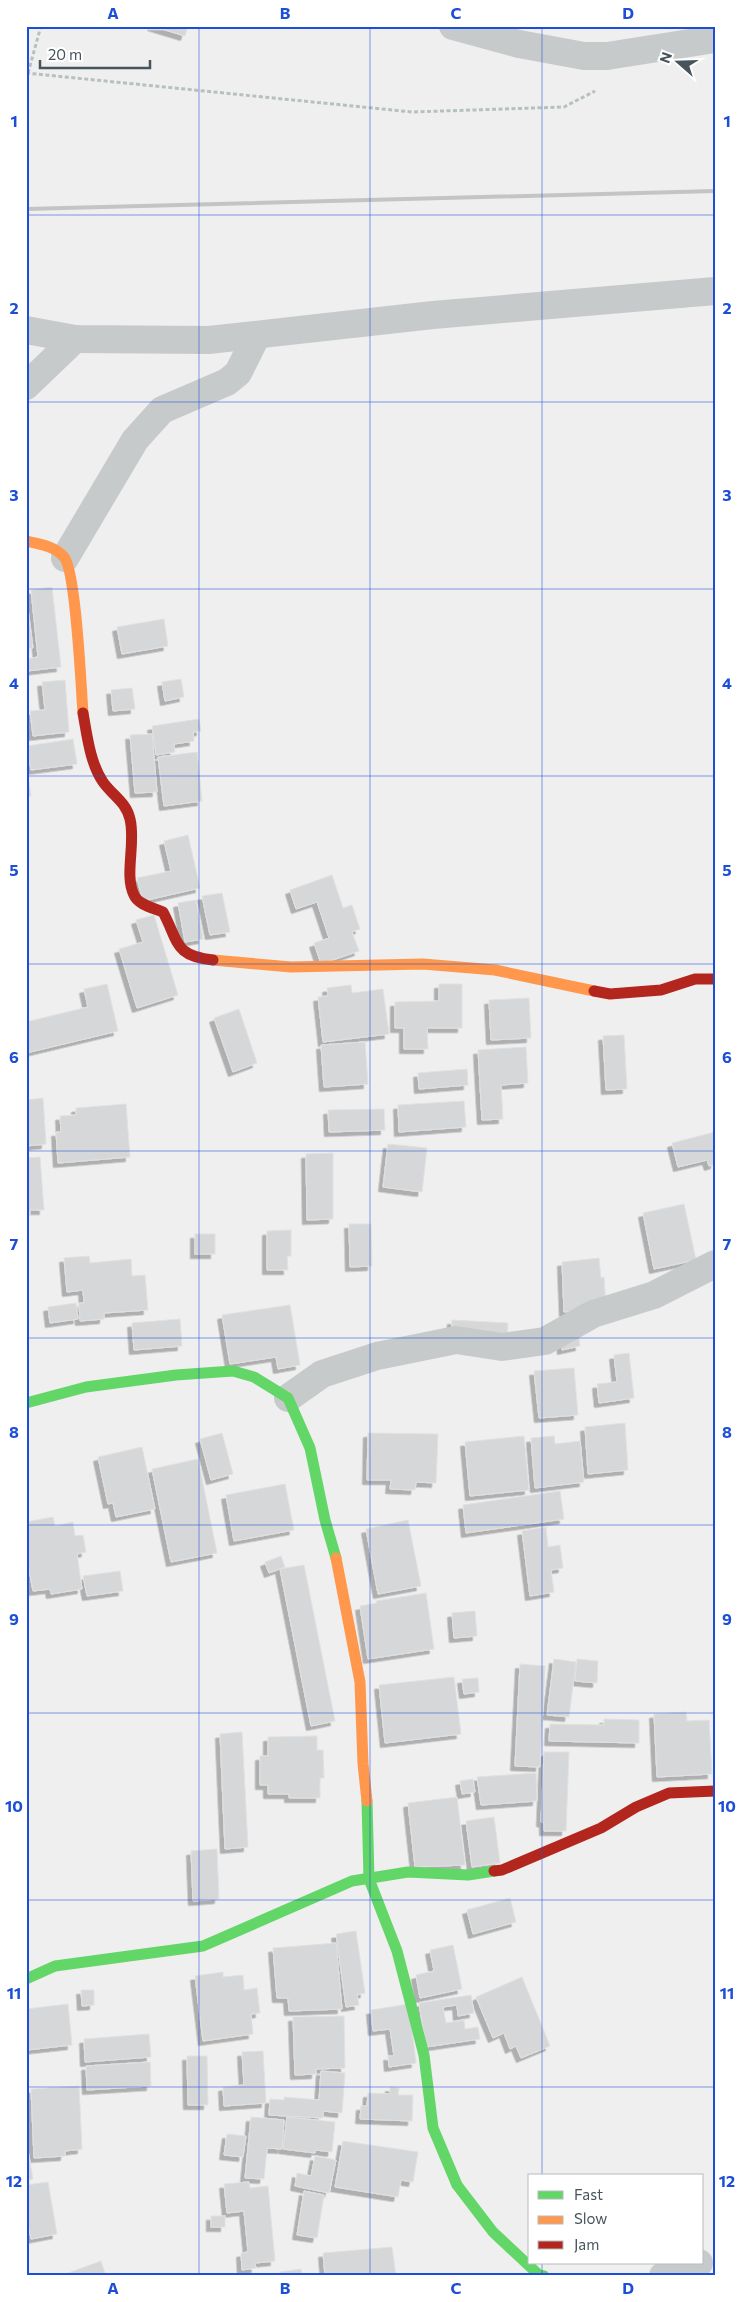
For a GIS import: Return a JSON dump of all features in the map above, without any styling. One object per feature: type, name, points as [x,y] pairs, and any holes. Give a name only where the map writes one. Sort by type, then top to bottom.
[{"type":"street","points":[[453,26],[519,44],[584,56],[623,53],[715,39]]},
{"type":"street","points":[[26,330],[75,339],[209,340],[433,315],[715,291]]},
{"type":"street","points":[[65,558],[135,440],[162,410],[227,382],[238,373],[257,335]]},
{"type":"street","points":[[26,386],[75,339]]},
{"type":"street","points":[[26,542],[47,544],[65,558],[73,586],[83,713],[91,754],[103,782],[122,801],[130,819],[133,842],[130,883],[133,894],[137,901],[162,912],[179,948],[184,954],[195,958],[282,966],[423,964],[495,970],[610,994],[661,990],[695,979],[715,979]]},
{"type":"street","points":[[288,1398],[322,1374],[378,1356],[456,1340],[502,1347],[545,1341],[594,1314],[654,1294],[715,1264]]},
{"type":"street","points":[[26,1403],[86,1387],[176,1375],[233,1371],[254,1378],[288,1398],[310,1448],[325,1520],[339,1569],[360,1682],[363,1764],[369,1821],[369,1879],[397,1951],[424,2055],[433,2128],[456,2185],[493,2232],[539,2275],[544,2276]]},
{"type":"street","points":[[26,1979],[56,1966],[203,1946],[352,1881],[408,1872],[468,1875],[502,1870],[601,1828],[636,1807],[669,1793],[715,1791]]},
{"type":"street","points":[[663,2276],[698,2264]]},
{"type":"path","points":[[40,26],[27,73],[412,112],[564,107],[604,86],[623,53]]},
{"type":"building","points":[[152,26],[188,26],[185,36]]},
{"type":"building","points":[[52,587],[61,667],[27,671],[26,659],[38,657],[31,590]]},
{"type":"building","points":[[26,593],[33,648],[26,649]]},
{"type":"building","points":[[164,619],[168,646],[122,654],[117,627]]},
{"type":"building","points":[[181,679],[184,697],[165,701],[162,682]]},
{"type":"building","points":[[65,680],[69,732],[33,736],[30,711],[45,710],[42,682]]},
{"type":"building","points":[[132,688],[135,709],[113,711],[111,690]]},
{"type":"building","points":[[199,719],[201,731],[193,732],[194,741],[174,744],[175,752],[156,755],[152,726]]},
{"type":"building","points":[[152,734],[157,792],[135,793],[130,735]]},
{"type":"building","points":[[73,739],[77,764],[31,770],[27,746]]},
{"type":"building","points":[[197,752],[202,801],[164,806],[158,757]]},
{"type":"building","points":[[26,763],[31,796],[26,796]]},
{"type":"building","points":[[188,835],[200,888],[143,901],[137,878],[171,871],[164,841]]},
{"type":"building","points":[[332,875],[343,908],[352,905],[360,929],[352,932],[359,951],[321,964],[314,943],[329,938],[317,902],[296,909],[290,890]]},
{"type":"building","points":[[222,893],[230,932],[210,935],[202,896]]},
{"type":"building","points":[[196,900],[203,939],[185,942],[178,903]]},
{"type":"building","points":[[154,915],[178,995],[137,1008],[119,949],[143,942],[136,920]]},
{"type":"building","points":[[107,984],[118,1031],[26,1053],[26,1022],[88,1007],[84,989]]},
{"type":"building","points":[[439,984],[462,984],[462,1028],[427,1028],[428,1049],[404,1049],[404,1028],[395,1028],[395,1002],[439,1001]]},
{"type":"building","points":[[351,985],[352,993],[383,989],[389,1034],[323,1042],[318,997],[328,996],[327,988]]},
{"type":"building","points":[[529,998],[531,1038],[491,1040],[489,1000]]},
{"type":"building","points":[[239,1009],[257,1063],[233,1072],[214,1018]]},
{"type":"building","points":[[624,1035],[627,1089],[606,1090],[603,1036]]},
{"type":"building","points":[[365,1042],[368,1084],[324,1087],[321,1045]]},
{"type":"building","points":[[526,1047],[528,1083],[501,1085],[503,1119],[482,1120],[478,1050]]},
{"type":"building","points":[[467,1069],[468,1085],[419,1089],[418,1073]]},
{"type":"building","points":[[43,1098],[46,1144],[26,1146],[26,1100]]},
{"type":"building","points":[[464,1101],[466,1127],[399,1132],[398,1105]]},
{"type":"building","points":[[126,1104],[130,1157],[58,1163],[56,1132],[61,1132],[60,1116],[76,1115],[76,1108]]},
{"type":"building","points":[[384,1109],[385,1130],[329,1132],[328,1110]]},
{"type":"building","points":[[715,1132],[715,1164],[709,1166],[707,1160],[678,1167],[672,1143]]},
{"type":"building","points":[[388,1144],[427,1148],[422,1192],[383,1187]]},
{"type":"building","points":[[333,1153],[333,1219],[307,1220],[306,1154]]},
{"type":"building","points":[[40,1157],[44,1210],[30,1210],[30,1215],[26,1215],[26,1158]]},
{"type":"building","points":[[684,1204],[696,1260],[654,1269],[643,1213]]},
{"type":"building","points":[[349,1224],[371,1224],[372,1266],[350,1267]]},
{"type":"building","points":[[291,1230],[291,1256],[287,1256],[288,1270],[267,1270],[267,1231]]},
{"type":"building","points":[[195,1234],[215,1234],[215,1254],[195,1254]]},
{"type":"building","points":[[89,1256],[90,1263],[131,1259],[132,1276],[145,1275],[148,1310],[104,1313],[104,1319],[80,1321],[79,1303],[84,1303],[83,1290],[67,1292],[64,1258]]},
{"type":"building","points":[[599,1258],[601,1278],[604,1277],[606,1307],[564,1312],[562,1262]]},
{"type":"building","points":[[76,1303],[78,1319],[50,1323],[48,1307]]},
{"type":"building","points":[[290,1305],[300,1365],[278,1369],[276,1357],[230,1364],[222,1315]]},
{"type":"building","points":[[180,1319],[182,1346],[134,1350],[132,1323]]},
{"type":"building","points":[[452,1320],[508,1323],[507,1342],[451,1339]]},
{"type":"building","points":[[578,1332],[580,1346],[562,1350],[561,1334]]},
{"type":"building","points":[[629,1353],[634,1398],[599,1403],[597,1384],[617,1382],[614,1355]]},
{"type":"building","points":[[574,1368],[578,1415],[539,1418],[534,1371]]},
{"type":"building","points":[[625,1423],[628,1470],[588,1474],[585,1427]]},
{"type":"building","points":[[222,1433],[233,1474],[211,1480],[200,1439]]},
{"type":"building","points":[[368,1433],[438,1434],[436,1483],[416,1482],[415,1490],[390,1489],[391,1480],[367,1480]]},
{"type":"building","points":[[524,1436],[529,1490],[470,1496],[465,1442]]},
{"type":"building","points":[[554,1436],[555,1444],[580,1441],[584,1482],[535,1488],[531,1438]]},
{"type":"building","points":[[142,1447],[155,1509],[116,1517],[113,1503],[108,1504],[98,1457]]},
{"type":"building","points":[[198,1459],[217,1553],[171,1562],[152,1469]]},
{"type":"building","points":[[285,1484],[294,1530],[234,1541],[226,1495]]},
{"type":"building","points":[[560,1491],[564,1519],[466,1533],[463,1505]]},
{"type":"building","points":[[53,1517],[55,1526],[73,1522],[75,1536],[83,1535],[86,1552],[77,1554],[82,1589],[51,1594],[50,1589],[33,1591],[26,1553],[26,1522]]},
{"type":"building","points":[[408,1520],[421,1586],[378,1594],[366,1529]]},
{"type":"building","points":[[546,1527],[548,1547],[560,1545],[563,1568],[551,1570],[554,1592],[530,1596],[522,1531]]},
{"type":"building","points":[[281,1556],[285,1567],[269,1573],[265,1562]]},
{"type":"building","points":[[304,1565],[335,1721],[311,1726],[280,1569]]},
{"type":"building","points":[[120,1571],[123,1591],[87,1596],[83,1576]]},
{"type":"building","points":[[426,1593],[434,1649],[368,1659],[360,1606],[377,1603],[376,1601]]},
{"type":"building","points":[[475,1611],[477,1636],[454,1638],[452,1613]]},
{"type":"building","points":[[554,1659],[576,1662],[569,1717],[547,1715]]},
{"type":"building","points":[[577,1659],[598,1661],[597,1683],[575,1681]]},
{"type":"building","points":[[520,1664],[545,1666],[540,1767],[515,1766]]},
{"type":"building","points":[[454,1677],[461,1734],[385,1743],[379,1685]]},
{"type":"building","points":[[478,1678],[479,1692],[464,1694],[462,1679]]},
{"type":"building","points":[[686,1712],[687,1721],[709,1720],[712,1774],[657,1777],[654,1714]]},
{"type":"building","points":[[604,1719],[639,1720],[639,1743],[549,1741],[550,1724],[604,1725]]},
{"type":"building","points":[[242,1732],[248,1847],[225,1849],[220,1734]]},
{"type":"building","points":[[317,1736],[317,1750],[323,1750],[324,1778],[320,1778],[320,1798],[289,1798],[289,1794],[268,1794],[268,1785],[260,1785],[260,1756],[268,1756],[268,1737]]},
{"type":"building","points":[[544,1752],[569,1752],[566,1831],[544,1831],[544,1823],[541,1822]]},
{"type":"building","points":[[536,1773],[537,1801],[481,1805],[477,1777]]},
{"type":"building","points":[[473,1779],[475,1792],[462,1794],[460,1781]]},
{"type":"building","points":[[457,1797],[465,1865],[415,1867],[408,1803]]},
{"type":"building","points":[[494,1817],[500,1863],[472,1867],[466,1821]]},
{"type":"building","points":[[217,1849],[219,1899],[193,1901],[191,1851]]},
{"type":"building","points":[[510,1898],[516,1922],[473,1934],[467,1910]]},
{"type":"building","points":[[356,1931],[365,1993],[357,1995],[359,2005],[346,2007],[336,1934]]},
{"type":"building","points":[[336,1943],[342,2009],[289,2011],[288,1998],[277,1998],[273,1948]]},
{"type":"building","points":[[453,1945],[462,1989],[420,1998],[416,1975],[434,1971],[430,1950]]},
{"type":"building","points":[[223,1972],[223,1977],[243,1975],[244,1990],[257,1988],[260,2013],[251,2014],[253,2034],[203,2041],[195,1976]]},
{"type":"building","points":[[522,1977],[550,2046],[521,2058],[516,2046],[510,2049],[504,2033],[493,2038],[476,1997]]},
{"type":"building","points":[[81,1990],[94,1990],[94,2005],[82,2006]]},
{"type":"building","points":[[471,1995],[474,2013],[458,2016],[457,2005],[443,2007],[446,2023],[464,2020],[465,2029],[478,2027],[480,2039],[426,2047],[419,2003]]},
{"type":"building","points":[[68,2004],[72,2045],[27,2050],[26,2009]]},
{"type":"building","points":[[409,2004],[416,2063],[389,2067],[388,2056],[394,2056],[390,2029],[373,2031],[371,2010]]},
{"type":"building","points":[[344,2016],[345,2068],[316,2069],[316,2074],[295,2075],[293,2017]]},
{"type":"building","points":[[149,2034],[151,2057],[85,2062],[84,2039]]},
{"type":"building","points":[[263,2051],[266,2103],[224,2106],[223,2087],[244,2085],[242,2052]]},
{"type":"building","points":[[187,2056],[207,2056],[208,2105],[188,2105]]},
{"type":"building","points":[[150,2062],[151,2086],[87,2090],[86,2066]]},
{"type":"building","points":[[321,2071],[345,2073],[342,2113],[323,2111],[323,2118],[269,2115],[270,2099],[284,2100],[284,2097],[319,2100]]},
{"type":"building","points":[[79,2086],[82,2149],[65,2151],[65,2156],[34,2158],[31,2089]]},
{"type":"building","points":[[390,2087],[399,2088],[398,2095],[413,2095],[412,2121],[360,2119],[361,2106],[367,2106],[368,2093],[390,2094]]},
{"type":"building","points":[[251,2117],[284,2120],[282,2149],[267,2148],[264,2179],[245,2178]]},
{"type":"building","points":[[287,2117],[335,2122],[332,2152],[316,2150],[315,2153],[283,2149]]},
{"type":"building","points":[[227,2134],[246,2136],[243,2157],[224,2155]]},
{"type":"building","points":[[26,2139],[33,2179],[26,2181]]},
{"type":"building","points":[[343,2141],[418,2152],[413,2182],[401,2180],[398,2197],[335,2187]]},
{"type":"building","points":[[315,2156],[336,2160],[329,2193],[295,2186],[297,2173],[311,2176]]},
{"type":"building","points":[[48,2182],[57,2234],[31,2239],[26,2214],[26,2185]]},
{"type":"building","points":[[249,2182],[250,2188],[268,2186],[275,2261],[255,2263],[256,2268],[242,2270],[241,2253],[248,2252],[244,2211],[227,2213],[224,2184]]},
{"type":"building","points":[[304,2191],[324,2195],[317,2238],[297,2235]]},
{"type":"building","points":[[211,2216],[225,2216],[225,2227],[211,2227]]},
{"type":"building","points":[[392,2247],[396,2276],[325,2276],[323,2253]]},
{"type":"building","points":[[101,2261],[106,2276],[60,2276]]},
{"type":"building","points":[[301,2269],[302,2276],[280,2276],[280,2272]]},
{"type":"railway","points":[[26,209],[715,191]]},
{"type":"traffic: fast","points":[[26,1403],[86,1387],[176,1375],[233,1371],[254,1377],[288,1398],[310,1448],[325,1520],[336,1558]]},
{"type":"traffic: fast","points":[[367,1801],[369,1879],[397,1951],[424,2055],[433,2128],[457,2185],[493,2232],[539,2275],[544,2276]]},
{"type":"traffic: fast","points":[[26,1979],[55,1966],[203,1946],[352,1881],[408,1872],[468,1875],[494,1871]]},
{"type":"traffic: slow","points":[[26,541],[56,550],[64,557],[68,567],[75,606],[83,713]]},
{"type":"traffic: slow","points":[[213,960],[291,967],[423,964],[495,970],[594,991]]},
{"type":"traffic: slow","points":[[336,1558],[360,1682],[363,1764],[367,1801]]},
{"type":"traffic: jam","points":[[83,713],[95,766],[103,782],[126,808],[130,819],[132,838],[130,878],[134,895],[143,904],[163,912],[179,946],[184,951],[200,958],[213,960]]},
{"type":"traffic: jam","points":[[594,991],[610,994],[661,990],[695,979],[715,979]]},
{"type":"traffic: jam","points":[[494,1871],[502,1870],[601,1828],[636,1807],[669,1793],[715,1791]]}]
